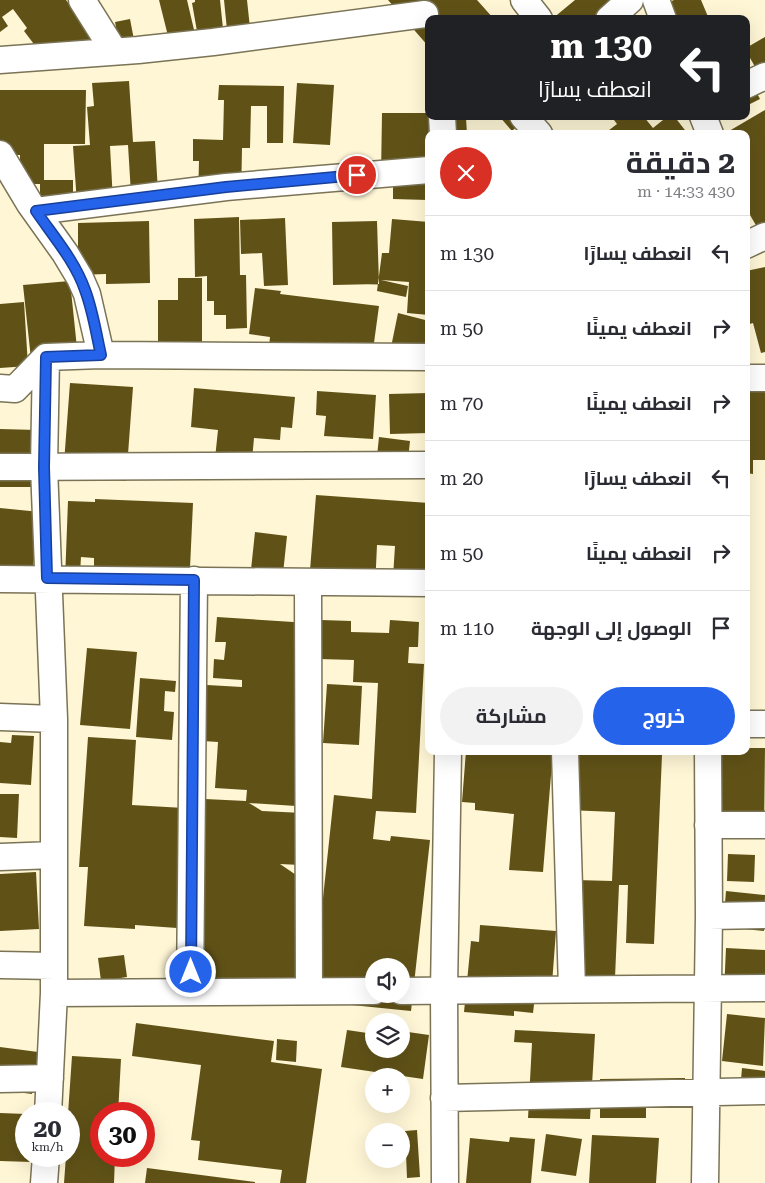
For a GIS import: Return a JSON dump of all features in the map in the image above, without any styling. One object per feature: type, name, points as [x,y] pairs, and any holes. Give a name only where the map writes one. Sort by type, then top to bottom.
[{"type":"street","points":[[82,0],[114,51]]},
{"type":"street","points":[[524,0],[536,15]]},
{"type":"street","points":[[613,15],[630,0]]},
{"type":"street","points":[[656,0],[662,15]]},
{"type":"street","points":[[0,60],[138,50],[281,34],[421,11]]},
{"type":"street","points":[[750,83],[765,76]]},
{"type":"street","points":[[527,120],[535,130]]},
{"type":"street","points":[[0,154],[65,253],[85,289],[101,355]]},
{"type":"street","points":[[36,211],[226,187],[425,170]]},
{"type":"street","points":[[0,388],[15,389],[46,357],[101,355],[425,357]]},
{"type":"street","points":[[46,357],[44,467],[54,719],[54,993],[49,1102]]},
{"type":"street","points":[[750,378],[765,378]]},
{"type":"street","points":[[0,466],[425,466]]},
{"type":"street","points":[[0,579],[425,583]]},
{"type":"street","points":[[190,992],[194,580]]},
{"type":"street","points":[[308,582],[309,991]]},
{"type":"street","points":[[0,718],[54,719]]},
{"type":"street","points":[[750,724],[765,724]]},
{"type":"street","points":[[445,1183],[444,990],[448,755]]},
{"type":"street","points":[[566,755],[572,989]]},
{"type":"street","points":[[705,1183],[709,988],[708,755]]},
{"type":"street","points":[[708,825],[765,825]]},
{"type":"street","points":[[0,857],[54,855]]},
{"type":"street","points":[[709,916],[765,915]]},
{"type":"street","points":[[0,965],[54,966]]},
{"type":"street","points":[[410,990],[765,988]]},
{"type":"street","points":[[54,993],[365,991]]},
{"type":"street","points":[[0,1079],[50,1078]]},
{"type":"street","points":[[444,1098],[765,1091]]},
{"type":"street","points":[[44,1183],[45,1167]]},
{"type":"building","points":[[0,0],[66,0],[93,36],[52,68],[24,31],[27,28],[13,9],[2,17],[8,26],[0,32]]},
{"type":"building","points":[[159,0],[187,0],[195,34],[169,40]]},
{"type":"building","points":[[195,0],[220,0],[224,38],[198,37],[192,3]]},
{"type":"building","points":[[224,0],[247,0],[250,28],[227,30]]},
{"type":"building","points":[[388,0],[477,0],[490,15],[425,15],[425,42]]},
{"type":"building","points":[[575,0],[634,0],[625,15],[557,15]]},
{"type":"building","points":[[674,0],[701,0],[707,15],[655,15],[653,9]]},
{"type":"building","points":[[130,19],[135,45],[120,48],[115,22]]},
{"type":"building","points":[[765,37],[765,84],[750,58],[750,46]]},
{"type":"building","points":[[750,80],[760,99],[750,104]]},
{"type":"building","points":[[129,81],[133,142],[155,141],[158,192],[131,194],[128,145],[110,146],[113,201],[77,204],[73,146],[90,145],[87,107],[94,106],[92,83]]},
{"type":"building","points":[[297,83],[334,85],[330,145],[293,143]]},
{"type":"building","points":[[219,85],[284,86],[283,143],[267,143],[267,106],[251,106],[250,148],[242,148],[241,200],[198,199],[199,161],[193,161],[193,139],[223,140],[224,100],[218,100]]},
{"type":"building","points":[[0,90],[86,90],[85,144],[44,144],[44,180],[73,180],[73,212],[40,212],[40,184],[20,184],[20,155],[7,155],[0,145]]},
{"type":"building","points":[[765,110],[765,241],[750,215],[750,130],[731,130]]},
{"type":"building","points":[[382,113],[425,113],[425,120],[429,120],[429,130],[425,130],[425,200],[393,199],[393,175],[381,175]]},
{"type":"building","points":[[448,120],[466,120],[467,130],[449,130]]},
{"type":"building","points":[[502,120],[524,120],[513,130]]},
{"type":"building","points":[[614,120],[646,120],[653,128],[663,120],[677,120],[685,130],[609,130],[617,124]]},
{"type":"building","points":[[239,217],[240,275],[246,275],[247,328],[226,329],[226,315],[214,315],[214,301],[207,301],[207,276],[195,277],[194,219]]},
{"type":"building","points":[[285,218],[288,285],[264,286],[262,253],[241,254],[240,220]]},
{"type":"building","points":[[392,219],[425,222],[425,315],[407,313],[409,282],[381,280],[408,286],[406,297],[377,291],[382,253],[389,253]]},
{"type":"building","points":[[149,221],[150,283],[106,284],[106,274],[78,275],[78,223]]},
{"type":"building","points":[[377,221],[379,284],[333,285],[332,222]]},
{"type":"building","points":[[765,267],[765,352],[761,353],[753,323],[750,324],[750,270]]},
{"type":"building","points":[[178,278],[202,278],[202,347],[158,347],[158,300],[178,300]]},
{"type":"building","points":[[70,281],[77,348],[31,359],[23,285]]},
{"type":"building","points":[[255,288],[281,291],[280,294],[379,306],[371,365],[269,346],[270,337],[249,334]]},
{"type":"building","points":[[24,302],[28,366],[0,368],[0,304]]},
{"type":"building","points":[[398,313],[425,320],[425,360],[390,352]]},
{"type":"building","points":[[70,383],[133,387],[126,481],[63,476]]},
{"type":"building","points":[[194,388],[295,397],[292,428],[281,427],[280,440],[254,438],[251,471],[214,468],[218,430],[191,427]]},
{"type":"building","points":[[750,388],[765,388],[765,460],[753,460],[753,474],[750,474]]},
{"type":"building","points":[[317,391],[376,395],[373,439],[324,436],[326,416],[316,415]]},
{"type":"building","points":[[425,393],[425,433],[390,434],[389,394]]},
{"type":"building","points":[[0,429],[37,430],[36,487],[0,487]]},
{"type":"building","points":[[379,437],[410,441],[406,478],[375,475]]},
{"type":"building","points":[[316,495],[425,503],[425,586],[393,577],[395,546],[377,545],[375,588],[309,583]]},
{"type":"building","points":[[95,499],[193,503],[189,590],[94,568],[94,558],[81,557],[80,573],[65,580],[68,501],[95,502]]},
{"type":"building","points":[[0,508],[40,512],[31,582],[0,579]]},
{"type":"building","points":[[255,532],[287,536],[282,583],[250,579]]},
{"type":"building","points":[[217,617],[309,623],[296,806],[249,803],[262,811],[303,813],[300,865],[280,864],[302,879],[299,1000],[191,996],[205,799],[246,801],[247,790],[215,788],[218,742],[203,741],[207,685],[242,687],[242,680],[213,678],[214,659],[224,660],[226,642],[215,642]]},
{"type":"building","points":[[321,620],[351,621],[351,632],[389,633],[390,620],[419,622],[418,647],[409,647],[408,663],[424,664],[416,813],[376,811],[373,839],[390,841],[391,836],[430,840],[411,1011],[312,1001],[334,795],[372,799],[378,683],[353,682],[354,660],[319,659]]},
{"type":"building","points":[[87,648],[137,652],[130,729],[80,725]]},
{"type":"building","points":[[140,678],[176,681],[175,692],[165,691],[164,711],[174,712],[172,740],[136,737]]},
{"type":"building","points":[[327,684],[362,686],[359,745],[323,743]]},
{"type":"building","points":[[12,735],[34,736],[31,785],[0,783],[0,742],[11,743]]},
{"type":"building","points":[[88,737],[136,740],[132,805],[184,808],[177,928],[135,925],[135,929],[84,926],[88,867],[79,867]]},
{"type":"building","points":[[750,748],[765,748],[764,835],[702,828],[703,755],[750,755]]},
{"type":"building","points":[[466,755],[553,755],[543,872],[509,870],[514,814],[475,810],[475,803],[462,802]]},
{"type":"building","points":[[570,755],[662,755],[654,944],[626,943],[628,885],[619,885],[614,1001],[571,1000],[576,880],[612,881],[615,812],[567,810]]},
{"type":"building","points":[[0,794],[19,794],[17,838],[0,837]]},
{"type":"building","points":[[728,854],[755,855],[754,882],[727,881]]},
{"type":"building","points":[[36,872],[39,929],[0,931],[0,874]]},
{"type":"building","points":[[726,891],[765,895],[764,931],[723,927]]},
{"type":"building","points":[[480,925],[556,931],[551,997],[535,996],[533,1013],[514,1011],[514,1016],[464,1012],[471,941],[479,942]]},
{"type":"building","points":[[726,948],[765,950],[765,994],[724,992]]},
{"type":"building","points":[[124,955],[127,977],[101,981],[98,958]]},
{"type":"building","points":[[727,1014],[765,1018],[763,1066],[722,1061]]},
{"type":"building","points":[[136,1023],[274,1041],[271,1062],[322,1069],[306,1183],[280,1183],[282,1170],[198,1160],[200,1141],[191,1140],[201,1065],[132,1056]]},
{"type":"building","points":[[347,1030],[365,1033],[365,1058],[410,1058],[410,1032],[429,1035],[423,1079],[410,1077],[410,1068],[365,1068],[365,1071],[341,1067]]},
{"type":"building","points":[[515,1030],[595,1034],[590,1119],[528,1118],[532,1043],[514,1042]]},
{"type":"building","points":[[277,1039],[297,1041],[296,1062],[276,1060]]},
{"type":"building","points":[[0,1047],[38,1052],[32,1094],[0,1090]]},
{"type":"building","points":[[72,1056],[121,1059],[119,1102],[90,1102],[90,1167],[115,1167],[114,1183],[64,1183],[65,1167],[80,1167],[80,1102],[69,1102]]},
{"type":"building","points":[[742,1068],[765,1071],[765,1094],[740,1091]]},
{"type":"building","points":[[685,1078],[686,1108],[646,1108],[646,1118],[600,1118],[600,1079]]},
{"type":"building","points":[[0,1113],[15,1114],[15,1161],[0,1161]]},
{"type":"building","points":[[417,1130],[420,1177],[407,1178],[407,1168],[410,1168],[410,1131]]},
{"type":"building","points":[[546,1134],[582,1139],[576,1176],[541,1171]]},
{"type":"building","points":[[592,1135],[659,1138],[656,1183],[589,1183]]},
{"type":"building","points":[[510,1137],[535,1139],[531,1183],[466,1183],[470,1138],[509,1142]]},
{"type":"building","points":[[147,1168],[255,1182],[255,1183],[145,1183]]},
{"type":"route","points":[[191,972],[194,580],[47,578],[44,467],[46,357],[101,355],[85,289],[65,253],[36,211],[226,187],[357,175]]}]
